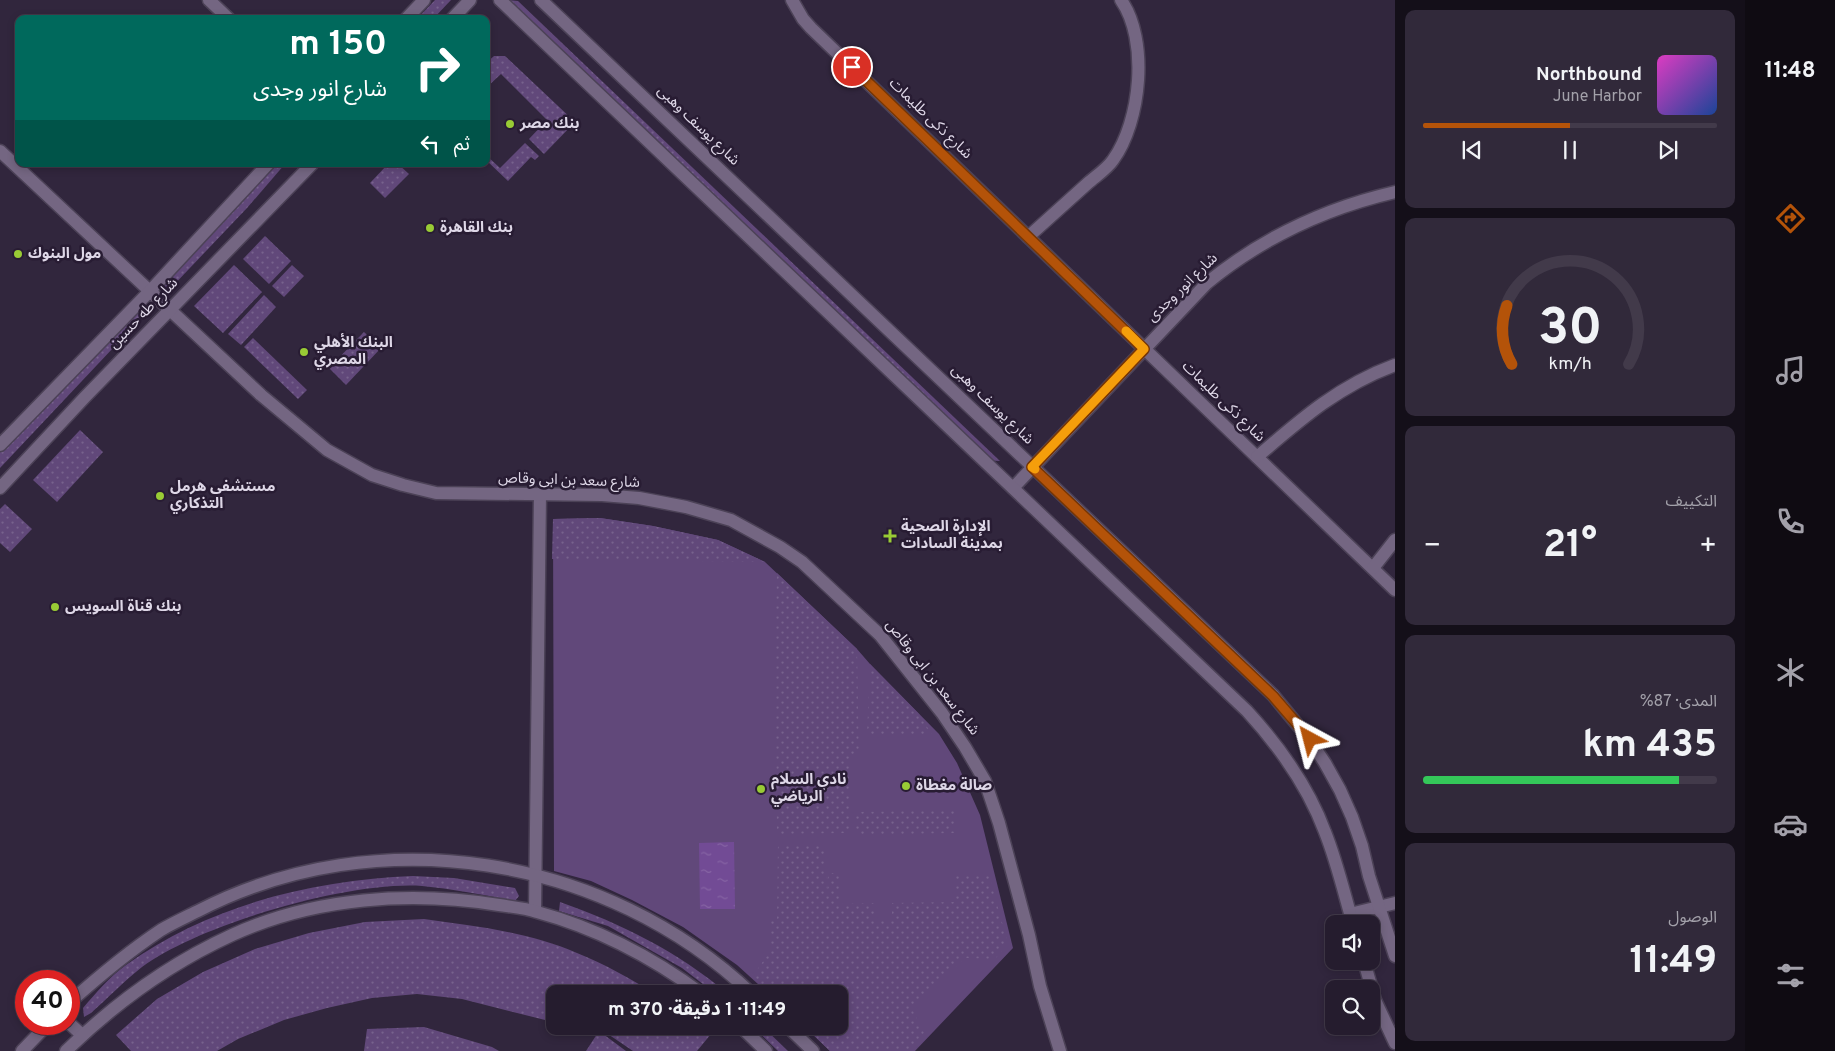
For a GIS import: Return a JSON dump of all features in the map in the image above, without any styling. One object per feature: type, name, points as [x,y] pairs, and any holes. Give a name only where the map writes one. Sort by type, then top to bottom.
[{"type":"street","points":[[209,0],[225,15]]},
{"type":"street","points":[[410,15],[424,0]]},
{"type":"street","points":[[456,15],[470,0]]},
{"type":"street","points":[[500,0],[1247,711],[1278,747],[1304,787],[1322,824],[1350,915]]},
{"type":"street","name":"شارع يوسف وهبى","points":[[541,0],[1292,716],[1320,755],[1340,790],[1352,817],[1395,956]]},
{"type":"street","name":"شارع ذكى طليمات","points":[[792,0],[803,19],[811,28],[1395,590]]},
{"type":"street","points":[[1028,237],[1112,162],[1124,142],[1135,105],[1138,66],[1133,27],[1127,8],[1121,0]]},
{"type":"street","name":"شارع سعد بن ابى وقاص","points":[[0,151],[15,165]]},
{"type":"street","name":"شارع سعد بن ابى وقاص","points":[[17,167],[260,395],[327,450],[372,475],[436,493],[540,494],[639,498],[686,507],[731,520],[780,547],[802,562],[880,635],[942,713],[965,746],[985,781],[999,823],[1029,935],[1040,986],[1060,1051]]},
{"type":"street","name":"شارع طه حسين","points":[[0,445],[150,291],[265,167]]},
{"type":"street","name":"شارع طه حسين","points":[[0,488],[85,397],[309,167]]},
{"type":"street","name":"شارع انور وجدى","points":[[1013,488],[1206,282],[1232,262],[1260,245],[1322,215],[1354,203],[1395,192]]},
{"type":"street","points":[[1257,457],[1310,411],[1333,395],[1358,381],[1395,365]]},
{"type":"street","points":[[535,911],[537,874],[540,494]]},
{"type":"street","points":[[1372,568],[1395,540]]},
{"type":"street","points":[[80,994],[103,972],[162,930],[221,899],[270,881],[293,875],[335,866],[394,860],[481,864],[537,874],[561,882],[625,907],[688,942],[741,985]]},
{"type":"street","points":[[66,1051],[82,1035],[130,996],[180,962],[234,934],[290,914],[350,901],[409,898],[469,900],[535,911],[594,932],[625,946],[689,985]]},
{"type":"street","points":[[1361,915],[1395,903]]},
{"type":"street","points":[[1367,970],[1375,1000],[1395,1043]]},
{"type":"street","points":[[22,1051],[37,1035]]},
{"type":"street","points":[[749,1035],[766,1051]]},
{"type":"street","points":[[796,1035],[813,1051]]},
{"type":"shaded area","points":[[435,0],[451,0],[437,15],[421,15]]},
{"type":"shaded area","points":[[508,0],[518,1],[1000,461],[980,460]]},
{"type":"shaded area","points":[[494,56],[505,56],[575,122],[544,154],[529,139],[547,120],[501,74],[490,84],[490,60]]},
{"type":"shaded area","points":[[525,143],[539,156],[535,160],[531,157],[508,181],[490,164],[490,159],[500,168]]},
{"type":"shaded area","points":[[275,167],[282,167],[247,208],[169,290],[163,288],[161,281]]},
{"type":"shaded area","points":[[385,167],[401,167],[409,174],[385,198],[370,183]]},
{"type":"shaded area","points":[[265,236],[291,261],[269,284],[243,259]]},
{"type":"shaded area","points":[[234,265],[262,292],[223,333],[194,306]]},
{"type":"shaded area","points":[[292,265],[304,276],[284,297],[272,286]]},
{"type":"shaded area","points":[[264,295],[276,307],[241,345],[228,334]]},
{"type":"shaded area","points":[[139,304],[146,313],[0,468],[0,452]]},
{"type":"shaded area","points":[[364,332],[381,348],[346,385],[329,368]]},
{"type":"shaded area","points":[[253,338],[307,390],[298,399],[244,347]]},
{"type":"shaded area","points":[[80,430],[103,452],[57,502],[33,480]]},
{"type":"shaded area","points":[[5,504],[32,529],[10,552],[0,543],[0,509]]},
{"type":"shaded area","name":"نادي السلام الرياضي","points":[[600,518],[653,526],[718,540],[765,562],[857,649],[939,734],[957,763],[980,815],[1013,948],[915,1051],[830,1051],[813,1035],[848,1035],[848,985],[759,985],[737,965],[683,927],[591,881],[554,871],[553,519]]},
{"type":"shaded area","points":[[600,518],[653,526],[718,540],[765,562],[552,559],[553,519]]},
{"type":"shaded area","points":[[777,573],[857,649],[859,756],[849,756],[850,833],[777,834],[775,650]]},
{"type":"shaded area","points":[[870,664],[918,713],[933,736],[867,735]]},
{"type":"shaded area","points":[[955,810],[955,833],[856,835],[855,812]]},
{"type":"shaded area","points":[[778,844],[825,844],[827,899],[828,873],[841,873],[841,904],[876,903],[876,919],[892,919],[892,903],[955,902],[955,876],[989,875],[1008,944],[995,959],[965,958],[912,1009],[924,1033],[907,1051],[830,1051],[813,1035],[848,1035],[848,985],[760,985],[752,977],[769,953],[769,921],[777,921]]},
{"type":"shaded area","points":[[413,876],[454,878],[515,888],[519,896],[515,901],[434,887],[391,886],[356,890],[276,909],[237,921],[168,951],[142,967],[91,1013],[84,1017],[83,1008],[103,985],[120,970],[158,944],[192,926],[263,900],[300,890],[338,883]]},
{"type":"shaded area","points":[[560,902],[627,929],[669,952],[717,985],[704,985],[682,968],[608,926],[559,911]]},
{"type":"shaded area","points":[[424,919],[521,935],[559,946],[587,957],[640,985],[546,985],[545,1020],[462,999],[417,994],[372,998],[284,1020],[238,1039],[217,1051],[131,1051],[116,1035],[157,999],[203,972],[255,949],[309,933],[365,922]]},
{"type":"shaded area","points":[[424,1027],[492,1047],[499,1051],[364,1051],[367,1029]]},
{"type":"shaded area","points":[[596,1035],[604,1035],[626,1051],[586,1051]]},
{"type":"shaded area","points":[[609,1035],[710,1035],[697,1051],[633,1051]]},
{"type":"shaded area","points":[[761,1035],[771,1035],[788,1051],[778,1051]]},
{"type":"water","points":[[734,842],[735,909],[700,909],[699,843]]},
{"type":"slow traffic","points":[[1035,469],[1032,467],[1144,349],[1126,331]]},
{"type":"place","name":"بنك مصر","points":[[510,124]]},
{"type":"place","name":"بنك القاهرة","points":[[430,228]]},
{"type":"place","name":"مول البنوك","points":[[18,254]]},
{"type":"place","name":"البنك الأهلي المصري","points":[[304,352]]},
{"type":"place","name":"مستشفى هرمل التذكاري","points":[[160,496]]},
{"type":"place","name":"الإدارة الصحية بمدينة السادات","points":[[890,536]]},
{"type":"place","name":"بنك قناة السويس","points":[[55,607]]},
{"type":"place","name":"صالة مغطاة","points":[[906,786]]},
{"type":"place","name":"نادي السلام الرياضي","points":[[761,789]]},
{"type":"route","points":[[852,67],[1144,349],[1032,467],[1273,696],[1310,739]]}]
